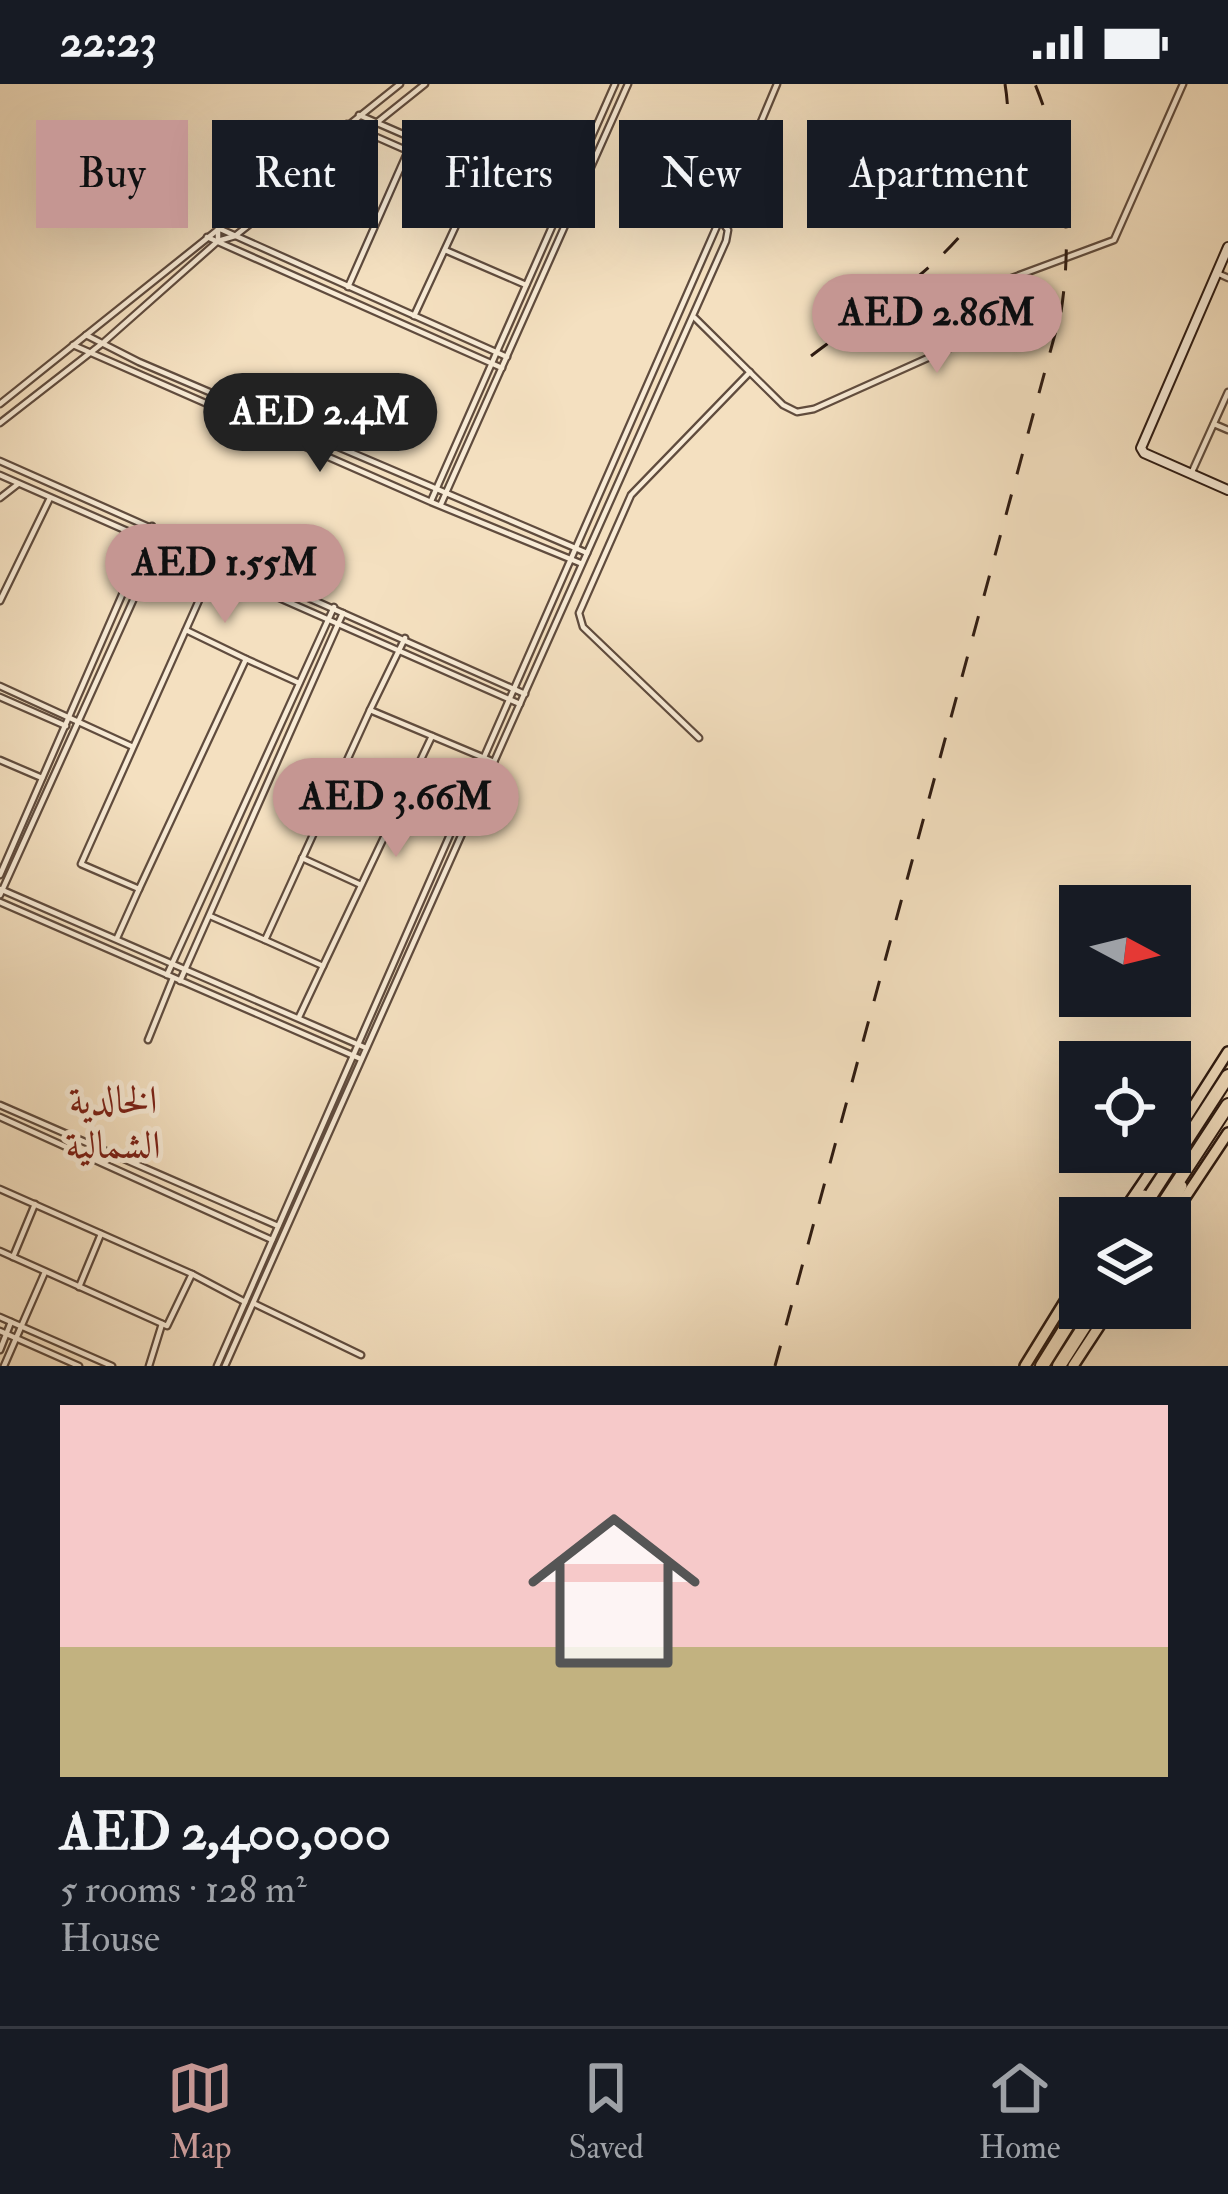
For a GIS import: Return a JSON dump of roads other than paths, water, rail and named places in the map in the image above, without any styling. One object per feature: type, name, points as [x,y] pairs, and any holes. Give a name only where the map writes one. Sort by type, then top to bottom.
[{"type":"highway","points":[[1191,1124],[1228,1076]]},
{"type":"highway","points":[[1168,1197],[1228,1105]]},
{"type":"highway","points":[[1042,1366],[1065,1329]]},
{"type":"highway","points":[[1059,1366],[1083,1329]]},
{"type":"main road","points":[[1191,1117],[1228,1052]]},
{"type":"main road","points":[[1178,1197],[1215,1124]]},
{"type":"main road","points":[[1182,1197],[1228,1132]]},
{"type":"main road","points":[[1025,1366],[1059,1310]]},
{"type":"main road","points":[[1073,1366],[1097,1329]]},
{"type":"street","points":[[352,120],[400,84]]},
{"type":"street","points":[[378,123],[425,84]]},
{"type":"street","points":[[595,130],[615,84]]},
{"type":"street","points":[[595,158],[628,84]]},
{"type":"street","points":[[762,120],[777,84]]},
{"type":"street","points":[[693,316],[788,408],[802,412],[965,340],[1001,282],[1114,240],[1183,84]]},
{"type":"street","points":[[359,115],[369,120]]},
{"type":"street","points":[[378,219],[402,165]]},
{"type":"street","points":[[218,228],[506,357]]},
{"type":"street","points":[[0,404],[218,228]]},
{"type":"street","points":[[218,228],[218,241]]},
{"type":"street","points":[[0,424],[104,343],[218,241],[245,228]]},
{"type":"street","points":[[348,287],[374,228]]},
{"type":"street","points":[[415,316],[455,228]]},
{"type":"street","points":[[430,502],[552,228]]},
{"type":"street","points":[[441,504],[564,228]]},
{"type":"street","points":[[221,1366],[716,228]]},
{"type":"street","points":[[221,1366],[255,1304],[726,242],[727,228]]},
{"type":"street","points":[[207,237],[502,368]]},
{"type":"street","points":[[1228,247],[1142,444],[1144,453],[1228,490]]},
{"type":"street","points":[[445,250],[526,285]]},
{"type":"street","points":[[1216,273],[1228,278]]},
{"type":"street","points":[[86,335],[139,362],[587,553]]},
{"type":"street","points":[[74,345],[583,564]]},
{"type":"street","points":[[699,738],[583,626],[579,613],[631,495],[750,372]]},
{"type":"street","points":[[1192,474],[1228,392]]},
{"type":"street","points":[[1214,424],[1228,430]]},
{"type":"street","points":[[0,461],[525,694]]},
{"type":"street","points":[[0,475],[520,704]]},
{"type":"street","points":[[0,498],[18,484]]},
{"type":"street","points":[[0,601],[50,497]]},
{"type":"street","points":[[0,875],[152,526]]},
{"type":"street","points":[[1,894],[164,532]]},
{"type":"street","points":[[139,889],[81,864],[213,569]]},
{"type":"street","points":[[148,1040],[174,978],[174,964],[334,607]]},
{"type":"street","points":[[174,978],[186,970],[344,611]]},
{"type":"street","points":[[186,630],[299,683]]},
{"type":"street","points":[[265,940],[405,638]]},
{"type":"street","points":[[116,939],[246,659]]},
{"type":"street","points":[[0,686],[134,747]]},
{"type":"street","points":[[0,697],[74,729]]},
{"type":"street","points":[[370,710],[494,762]]},
{"type":"street","points":[[298,1018],[431,736]]},
{"type":"street","points":[[0,760],[42,778]]},
{"type":"street","points":[[302,858],[362,885]]},
{"type":"street","points":[[1,894],[366,1048]]},
{"type":"street","points":[[1,894],[174,978],[361,1060]]},
{"type":"street","points":[[210,916],[323,966]]},
{"type":"street","points":[[0,1105],[278,1226]]},
{"type":"street","points":[[0,1117],[272,1240]]},
{"type":"street","points":[[0,1189],[245,1302]]},
{"type":"street","points":[[13,1257],[34,1204]]},
{"type":"street","points":[[79,1287],[101,1234]]},
{"type":"street","points":[[0,1252],[167,1326],[192,1274]]},
{"type":"street","points":[[4,1366],[46,1272]]},
{"type":"street","points":[[255,1304],[362,1355]]},
{"type":"street","points":[[0,1317],[112,1366]]},
{"type":"street","points":[[0,1350],[11,1322]]},
{"type":"street","points":[[148,1366],[162,1324]]},
{"type":"street","points":[[3,1333],[74,1365]]},
{"type":"railway","points":[[811,356],[920,275],[979,212],[998,175],[1007,133],[1005,84]]},
{"type":"railway","points":[[775,1366],[1061,312],[1064,196],[1035,84]]},
{"type":"district","name":"الخالدية الشمالية","points":[[113,1122]]}]
